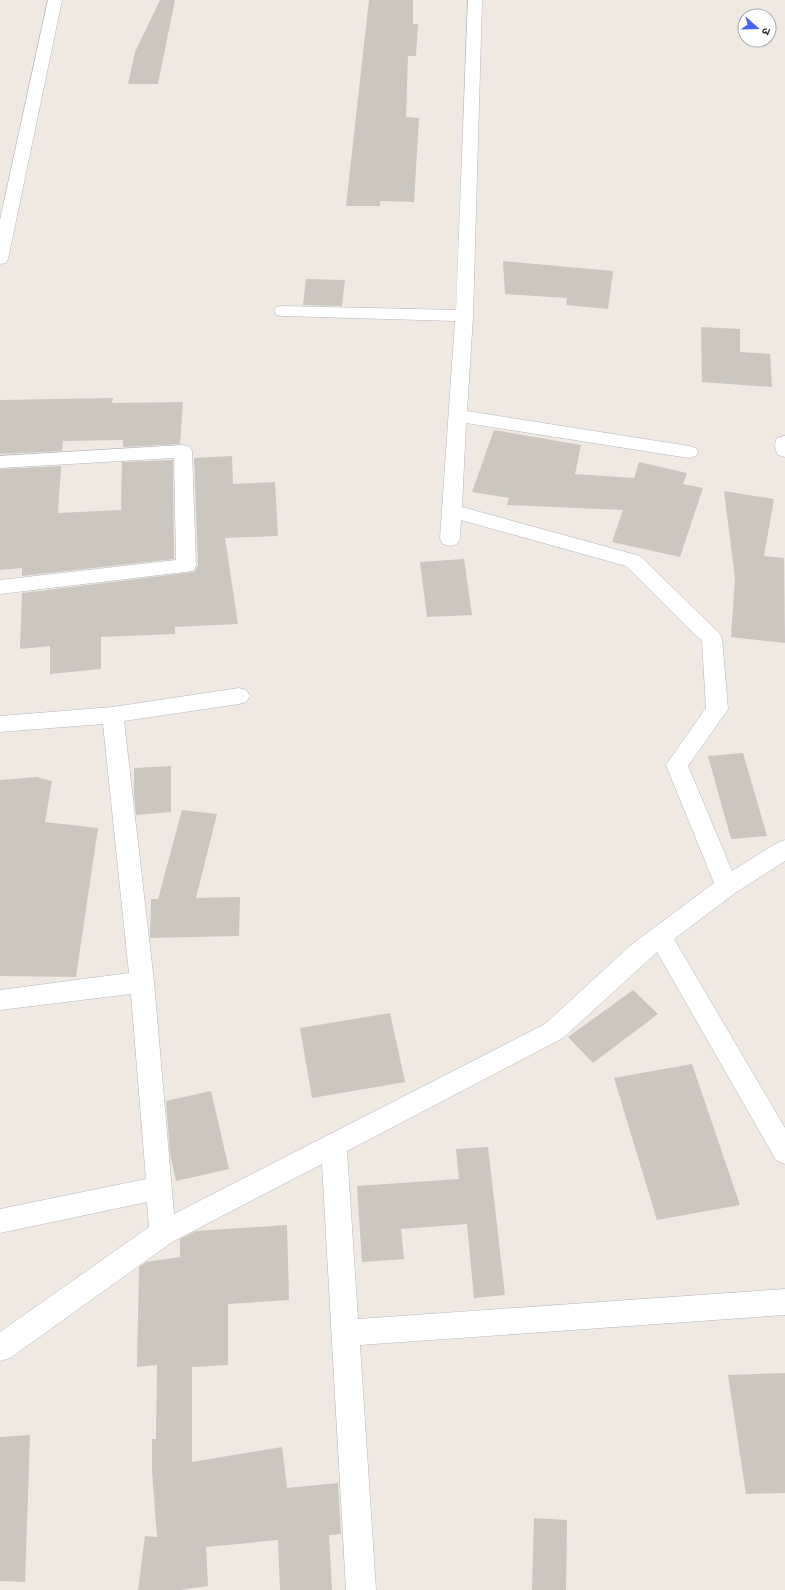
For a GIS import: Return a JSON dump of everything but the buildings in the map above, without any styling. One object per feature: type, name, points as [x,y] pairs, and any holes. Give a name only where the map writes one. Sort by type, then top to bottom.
[{"type":"street","points":[[0,259],[55,0]]},
{"type":"street","points":[[450,539],[464,316],[475,0]]},
{"type":"street","points":[[283,310],[464,316]]},
{"type":"street","points":[[458,416],[689,452]]},
{"type":"street","points":[[0,462],[183,451],[186,566],[0,587]]},
{"type":"street","points":[[452,511],[633,561],[712,638],[716,709],[677,765],[727,886]]},
{"type":"street","points":[[0,724],[112,715],[239,696]]},
{"type":"street","points":[[112,715],[142,982],[163,1233]]},
{"type":"street","points":[[0,1348],[163,1233],[554,1031],[640,952],[660,936],[727,886],[785,850]]},
{"type":"street","points":[[660,936],[785,1152]]},
{"type":"street","points":[[0,1000],[142,982]]},
{"type":"street","points":[[334,1145],[361,1590]]},
{"type":"street","points":[[0,1221],[159,1188]]},
{"type":"street","points":[[345,1333],[785,1302]]}]
